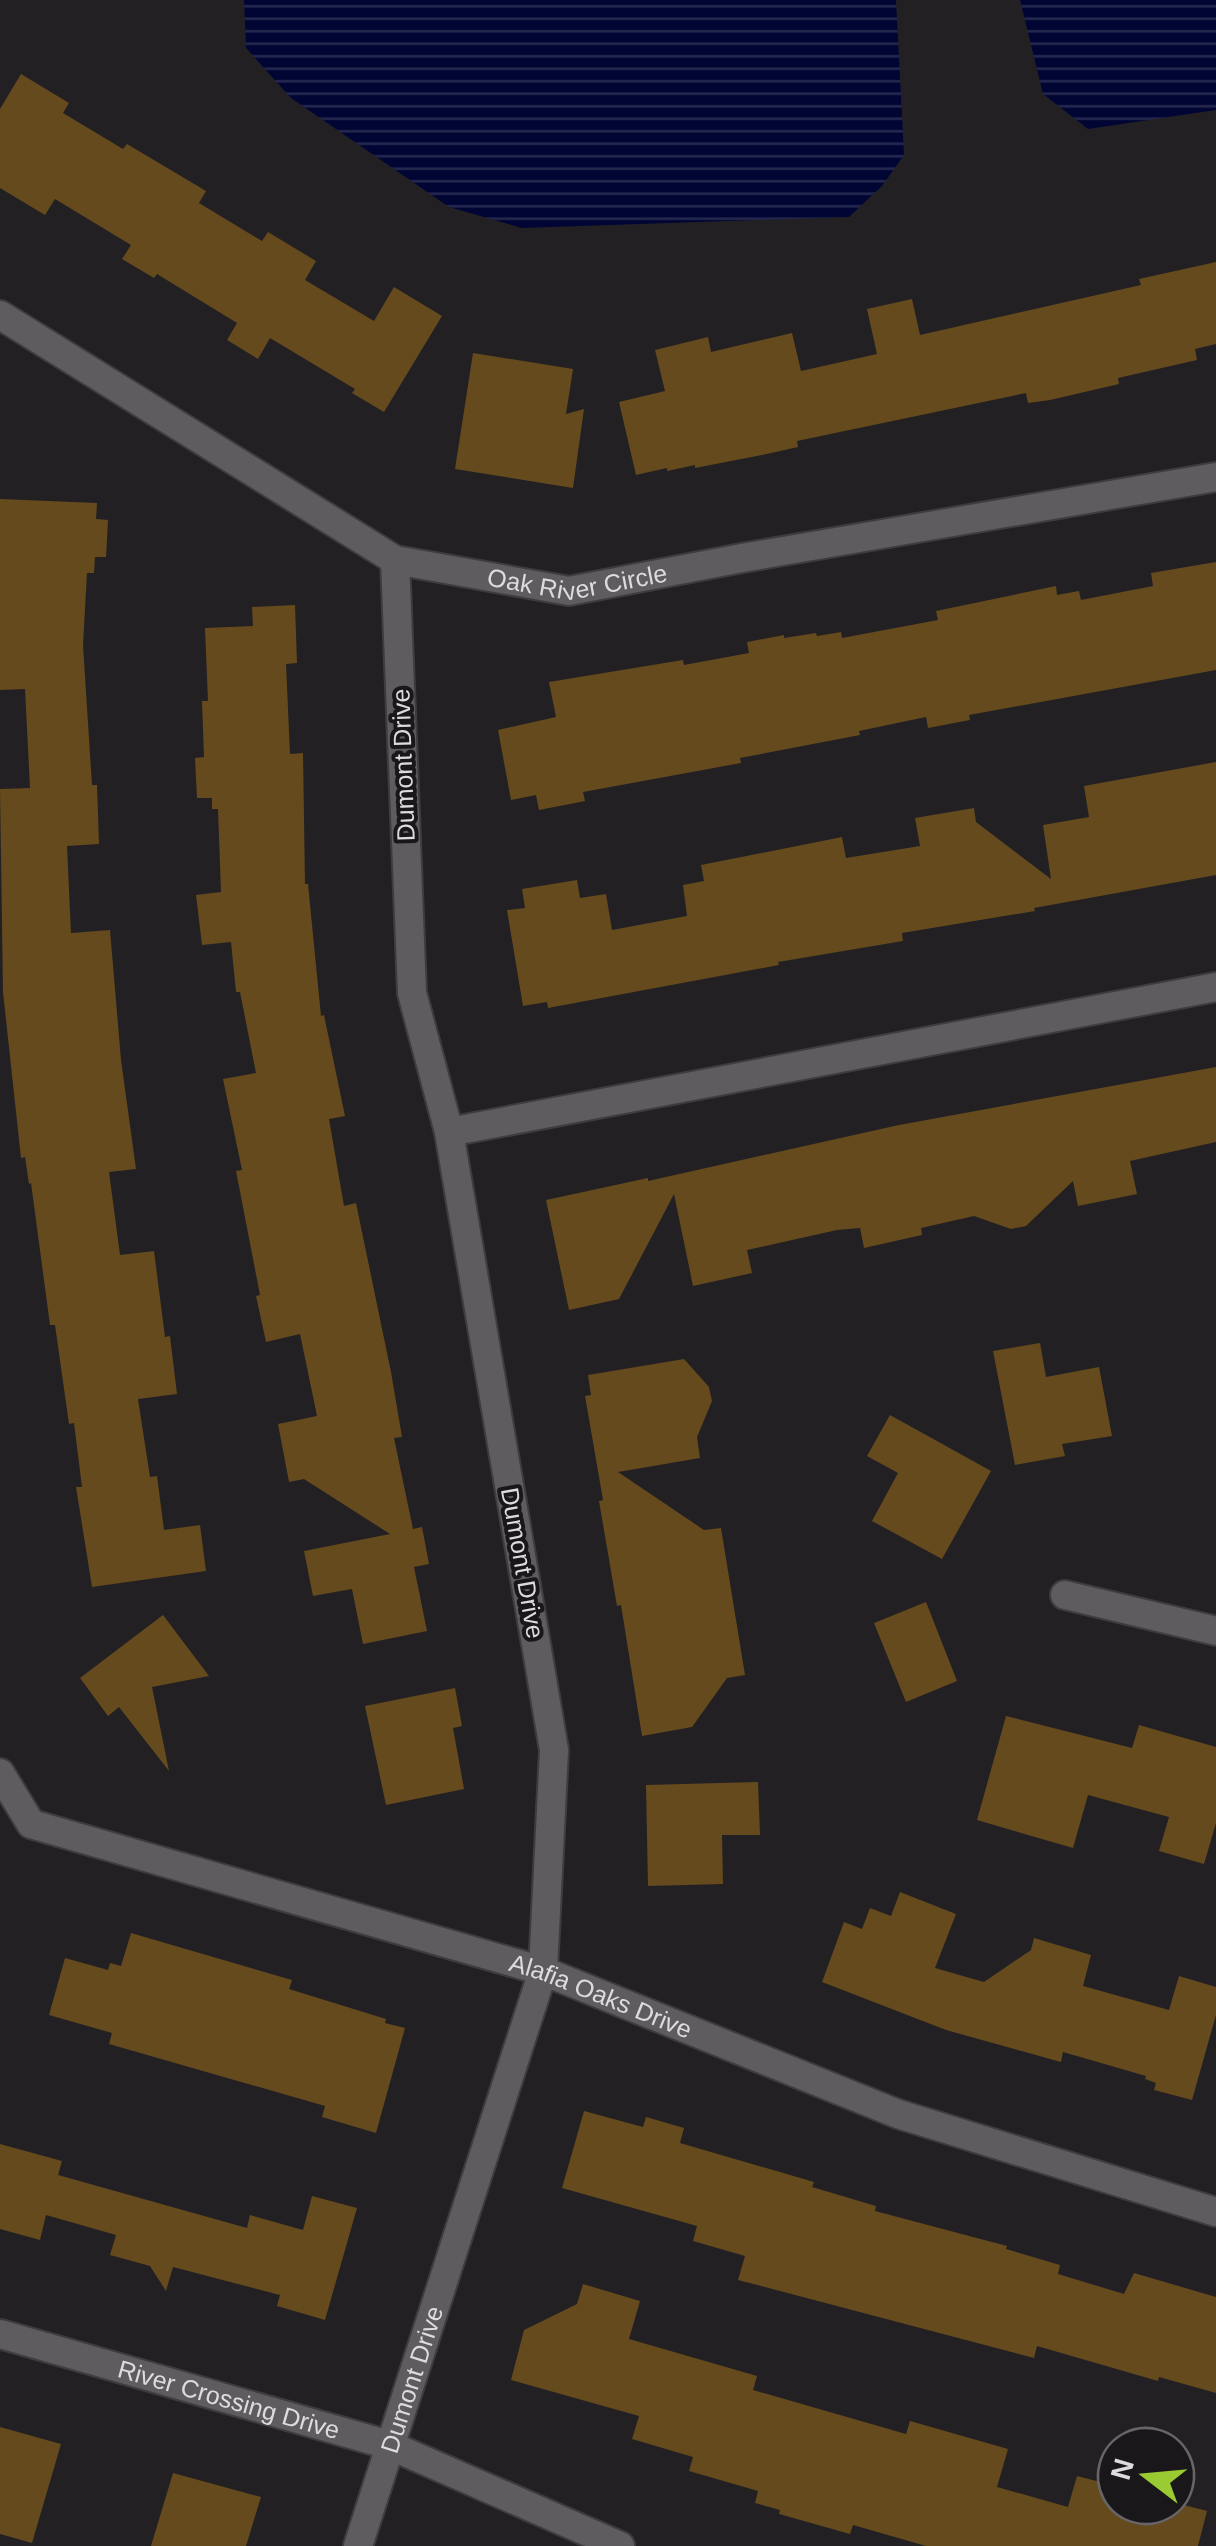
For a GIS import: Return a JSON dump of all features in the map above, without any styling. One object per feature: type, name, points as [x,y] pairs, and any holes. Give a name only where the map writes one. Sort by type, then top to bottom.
[{"type":"street","name":"Oak River Circle","points":[[0,315],[394,560],[569,591],[1216,477]]},
{"type":"street","name":"Dumont Drive","points":[[358,2546],[543,1971],[554,1750],[449,1132],[412,992],[394,560]]},
{"type":"street","points":[[449,1132],[1216,987]]},
{"type":"street","points":[[1066,1595],[1216,1631]]},
{"type":"street","name":"Alafia Oaks Drive","points":[[0,1773],[32,1824],[543,1971],[898,2114],[1216,2212]]},
{"type":"street","name":"River Crossing Drive","points":[[0,2334],[389,2445],[620,2546]]},
{"type":"water","points":[[244,0],[896,0],[904,155],[882,186],[849,217],[522,228],[449,207],[291,98],[246,48]]},
{"type":"water","points":[[1020,0],[1216,0],[1216,110],[1088,129],[1043,94]]},
{"type":"building","points":[[21,74],[69,103],[63,113],[123,149],[127,144],[206,191],[199,203],[262,241],[268,232],[316,261],[305,280],[374,321],[394,287],[442,316],[384,412],[352,393],[355,389],[270,338],[258,359],[227,340],[237,323],[157,274],[154,278],[122,259],[131,245],[55,199],[45,215],[0,188],[0,109]]},
{"type":"building","points":[[1216,262],[1216,344],[1195,349],[1197,360],[1118,378],[1119,384],[1050,400],[1028,403],[1026,393],[797,441],[798,447],[762,455],[636,475],[619,402],[665,391],[655,350],[708,337],[711,352],[792,333],[801,371],[877,354],[867,309],[912,299],[920,335],[1141,285],[1139,279]]},
{"type":"building","points":[[473,353],[573,369],[566,414],[584,409],[573,488],[455,469]]},
{"type":"building","points":[[0,499],[97,503],[96,519],[108,520],[106,557],[95,557],[94,573],[87,573],[83,645],[99,844],[67,846],[71,933],[110,930],[121,1060],[136,1169],[109,1172],[120,1255],[154,1251],[177,1394],[138,1399],[150,1477],[157,1476],[164,1530],[200,1525],[206,1571],[92,1587],[76,1487],[82,1487],[74,1423],[69,1424],[55,1325],[50,1325],[31,1183],[25,1157],[21,1158],[3,992],[0,789],[30,788],[25,689],[0,690]]},
{"type":"building","points":[[1216,562],[1216,670],[969,715],[970,720],[928,728],[926,717],[859,731],[860,735],[740,758],[741,763],[583,792],[585,801],[539,810],[536,795],[511,800],[498,730],[556,717],[549,682],[749,653],[747,642],[784,635],[841,632],[842,638],[938,620],[936,611],[1056,586],[1057,595],[1079,591],[1081,600],[1153,586],[1151,573]]},
{"type":"building","points":[[295,605],[297,663],[286,664],[290,754],[303,753],[305,884],[321,1016],[324,1015],[345,1116],[329,1119],[344,1206],[356,1203],[391,1372],[402,1437],[394,1438],[413,1529],[422,1527],[429,1564],[414,1567],[427,1631],[363,1644],[352,1589],[313,1596],[304,1551],[390,1534],[304,1479],[289,1482],[278,1424],[317,1416],[300,1334],[266,1342],[236,1171],[242,1170],[223,1079],[256,1073],[240,992],[236,992],[231,942],[202,945],[196,895],[221,892],[218,809],[212,809],[212,798],[197,798],[195,758],[204,757],[202,701],[208,701],[205,628],[253,626],[252,607]]},
{"type":"building","points":[[1216,762],[1216,875],[902,933],[903,941],[778,962],[779,965],[548,1008],[547,1002],[523,1006],[507,910],[525,908],[522,889],[577,880],[580,898],[606,894],[612,930],[687,916],[683,885],[704,881],[701,865],[842,837],[846,858],[920,846],[915,818],[974,808],[976,822],[1051,879],[1043,825],[1089,817],[1084,786]]},
{"type":"building","points":[[1216,1067],[1216,1142],[1130,1161],[1137,1194],[1078,1206],[1073,1181],[1026,1226],[1011,1229],[974,1216],[921,1228],[922,1235],[864,1248],[860,1228],[837,1230],[747,1250],[752,1273],[693,1286],[674,1194],[619,1299],[569,1310],[546,1200],[899,1125]]},
{"type":"building","points":[[1040,1343],[1046,1377],[1099,1367],[1112,1436],[1062,1444],[1065,1456],[1015,1465],[993,1351]]},
{"type":"building","points":[[684,1359],[709,1387],[712,1401],[697,1437],[700,1458],[618,1472],[704,1530],[721,1528],[745,1675],[727,1678],[692,1727],[642,1736],[599,1501],[603,1500],[585,1396],[591,1395],[588,1375]]},
{"type":"building","points":[[890,1415],[991,1471],[942,1559],[872,1521],[898,1473],[867,1456]]},
{"type":"building","points":[[926,1602],[957,1681],[906,1702],[874,1623]]},
{"type":"building","points":[[163,1615],[209,1676],[152,1687],[169,1771],[119,1707],[108,1716],[80,1678]]},
{"type":"building","points":[[455,1688],[462,1726],[453,1728],[464,1789],[386,1805],[365,1706]]},
{"type":"building","points":[[1006,1716],[1132,1748],[1139,1725],[1216,1747],[1216,1823],[1204,1864],[1159,1851],[1169,1817],[1088,1795],[1073,1848],[977,1820]]},
{"type":"building","points":[[758,1782],[760,1835],[722,1835],[723,1884],[648,1886],[646,1785]]},
{"type":"building","points":[[900,1892],[956,1914],[935,1968],[984,1982],[1031,1950],[1034,1938],[1091,1955],[1083,1986],[1169,2010],[1179,1976],[1216,1987],[1216,2015],[1192,2100],[1154,2090],[1156,2083],[1145,2079],[1146,2076],[1063,2052],[1061,2062],[946,2030],[822,1982],[844,1922],[862,1929],[870,1908],[891,1916]]},
{"type":"building","points":[[131,1933],[292,1980],[289,1989],[405,2028],[376,2133],[322,2117],[325,2106],[109,2044],[112,2033],[49,2015],[65,1958],[108,1970],[110,1963],[121,1966]]},
{"type":"building","points":[[584,2111],[643,2127],[646,2117],[684,2128],[680,2143],[814,2182],[812,2187],[876,2206],[875,2211],[1007,2246],[1006,2249],[1060,2265],[1058,2274],[1124,2294],[1134,2273],[1216,2297],[1216,2393],[1159,2377],[1158,2381],[1037,2346],[1034,2358],[738,2280],[745,2256],[693,2241],[697,2226],[562,2188]]},
{"type":"building","points":[[0,2144],[62,2161],[58,2175],[247,2228],[250,2215],[303,2230],[312,2196],[357,2208],[325,2320],[277,2306],[280,2295],[173,2267],[166,2291],[150,2266],[110,2255],[116,2235],[46,2215],[40,2240],[0,2229]]},
{"type":"building","points":[[583,2284],[640,2301],[629,2339],[757,2376],[753,2390],[906,2434],[910,2421],[1008,2449],[997,2487],[1068,2507],[1077,2476],[1096,2481],[1096,2526],[1196,2526],[1196,2508],[1207,2511],[1198,2546],[926,2546],[853,2525],[850,2534],[779,2514],[780,2510],[755,2503],[758,2491],[689,2471],[693,2457],[632,2439],[639,2416],[511,2380],[524,2330],[577,2304]]},
{"type":"building","points":[[0,2427],[61,2444],[32,2543],[0,2534]]},
{"type":"building","points":[[173,2473],[261,2497],[246,2546],[151,2546]]}]
